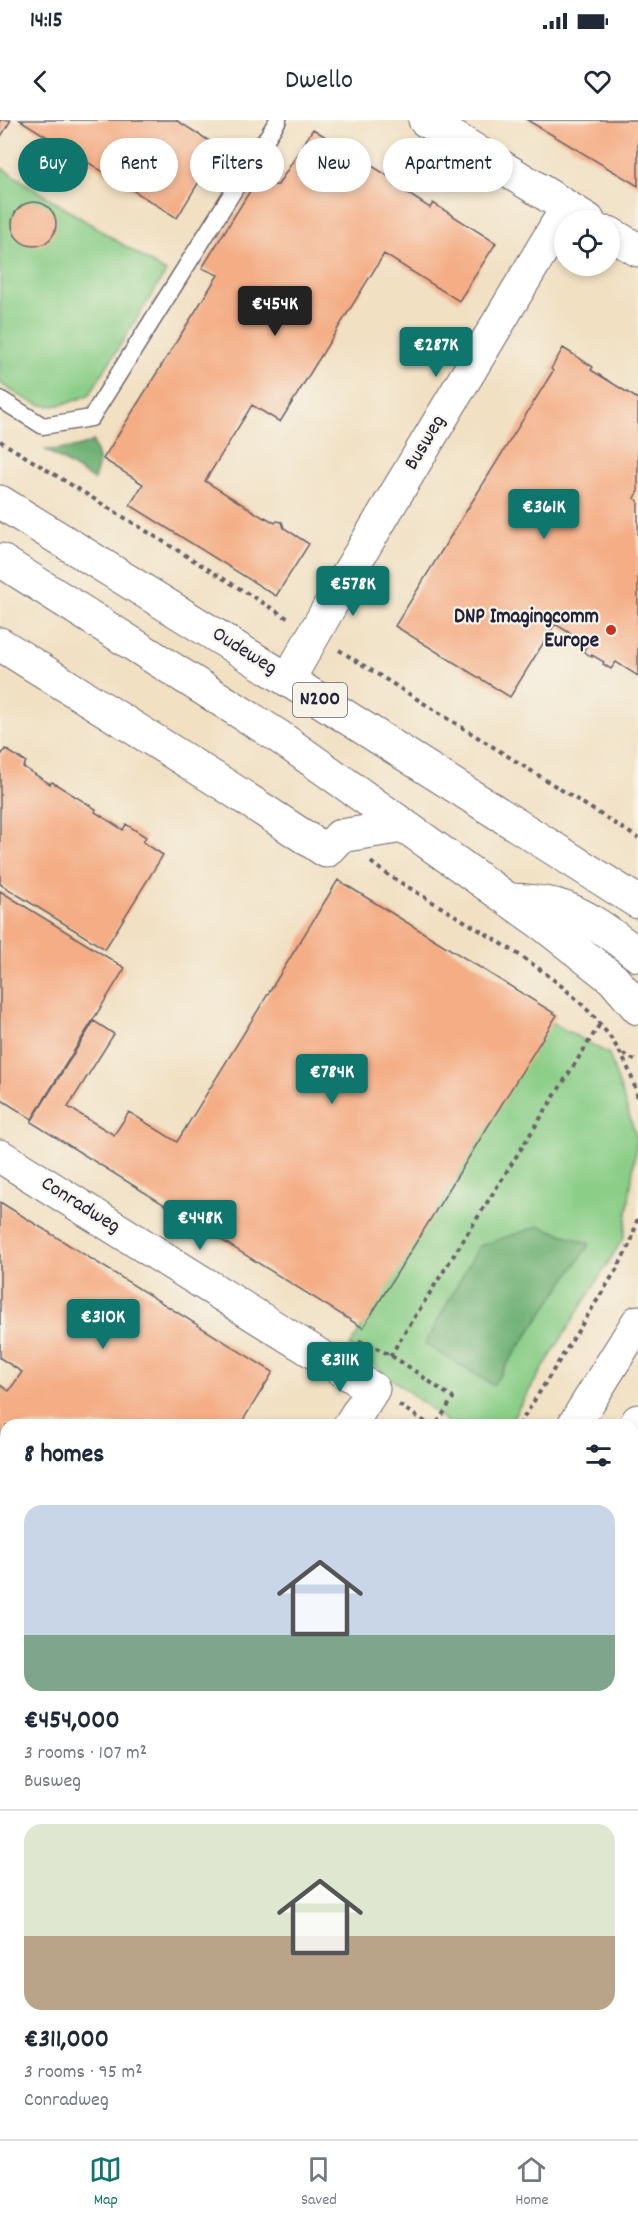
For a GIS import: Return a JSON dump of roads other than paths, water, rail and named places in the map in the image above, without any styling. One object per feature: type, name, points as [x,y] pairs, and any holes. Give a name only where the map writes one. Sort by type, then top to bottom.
[{"type":"main road","points":[[425,120],[571,210]]},
{"type":"main road","points":[[620,239],[638,250]]},
{"type":"main road","name":"Busweg","points":[[288,680],[348,574],[554,250]]},
{"type":"main road","name":"Oudeweg","points":[[0,502],[288,680],[638,902]]},
{"type":"main road","name":"N200","points":[[0,560],[278,736],[505,899],[554,905],[576,914],[619,940],[638,955]]},
{"type":"main road","points":[[0,644],[326,851],[340,836],[404,826]]},
{"type":"main road","points":[[505,899],[544,925],[613,979],[638,1008]]},
{"type":"main road","name":"Conradweg","points":[[0,1156],[373,1389],[354,1419]]},
{"type":"main road","points":[[578,1419],[638,1322]]},
{"type":"lane","points":[[0,399],[44,426],[91,418],[278,120]]},
{"type":"place","name":"DNP Imagingcomm Europe","points":[[611,630]]}]
